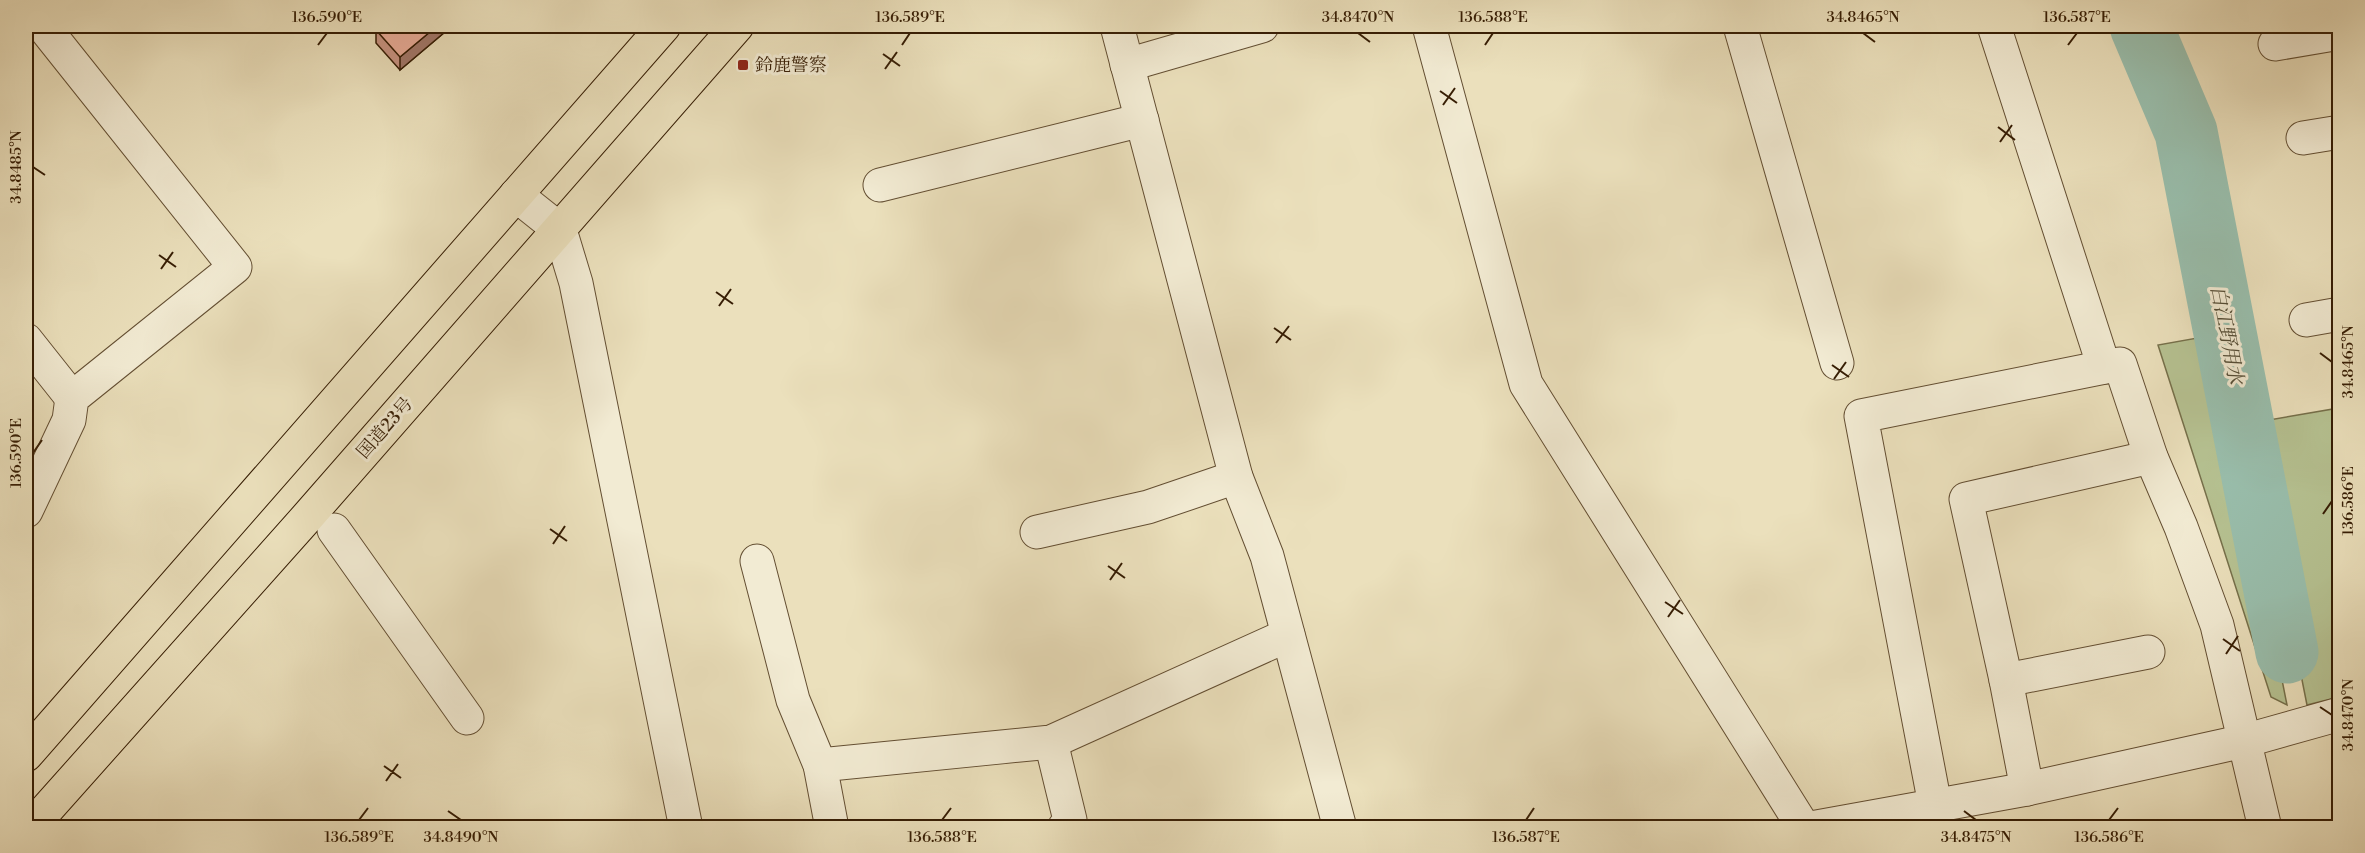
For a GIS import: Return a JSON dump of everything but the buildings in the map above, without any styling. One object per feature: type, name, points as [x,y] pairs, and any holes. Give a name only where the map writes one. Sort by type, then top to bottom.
[{"type":"highway","points":[[26,755],[663,26]]},
{"type":"highway","name":"国道23号","points":[[30,828],[560,230],[618,159],[737,26]]},
{"type":"street","points":[[26,511],[69,420],[72,398],[235,267],[43,26]]},
{"type":"street","points":[[1117,26],[1236,477],[1267,556],[1340,828]]},
{"type":"street","points":[[1127,65],[1262,26]]},
{"type":"street","points":[[1429,26],[1526,384],[1804,828]]},
{"type":"street","points":[[1740,26],[1837,363]]},
{"type":"street","points":[[1994,26],[2112,366],[2181,527],[2217,625],[2265,828]]},
{"type":"street","points":[[2275,44],[2340,33]]},
{"type":"street","points":[[879,185],[1142,120]]},
{"type":"street","points":[[2302,138],[2340,132]]},
{"type":"street","points":[[516,195],[560,230],[576,283],[686,828]]},
{"type":"street","points":[[2306,320],[2340,314]]},
{"type":"street","points":[[26,340],[72,398]]},
{"type":"street","points":[[1935,805],[1862,416],[2112,366]]},
{"type":"street","points":[[2027,789],[2006,680],[1966,499],[2151,457]]},
{"type":"street","points":[[1037,532],[1148,507],[1236,477]]},
{"type":"street","points":[[334,530],[467,718]]},
{"type":"street","points":[[757,561],[793,700],[820,765],[832,828]]},
{"type":"street","points":[[820,765],[1051,742],[1288,635]]},
{"type":"street","points":[[2006,680],[2148,652]]},
{"type":"street","points":[[1811,828],[2027,789],[2244,741],[2340,714]]},
{"type":"street","points":[[1051,742],[1070,820],[1064,828]]},
{"type":"green space","points":[[2214,335],[2287,705],[2271,697],[2158,345]]},
{"type":"green space","points":[[2339,408],[2339,697],[2307,705],[2251,423]]},
{"type":"waterway","name":"白江野用水","points":[[2141,26],[2186,132],[2287,652]]},
{"type":"place","name":"鈴鹿警察","points":[[743,65]]}]
